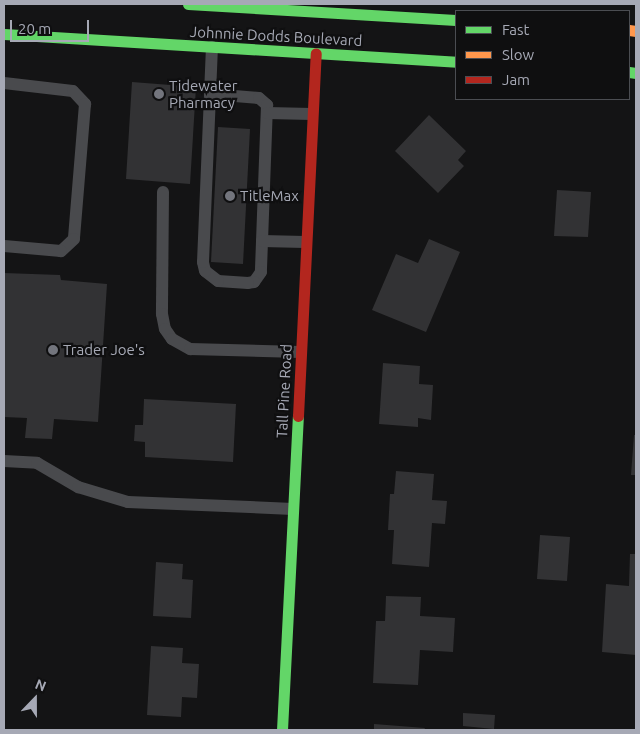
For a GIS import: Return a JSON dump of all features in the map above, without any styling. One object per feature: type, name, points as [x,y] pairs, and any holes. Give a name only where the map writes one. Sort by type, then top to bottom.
[{"type":"main road","name":"Johnnie Dodds Boulevard","points":[[188,4],[455,20]]},
{"type":"main road","name":"Johnnie Dodds Boulevard","points":[[4,34],[455,62]]},
{"type":"main road","name":"Tall Pine Road","points":[[282,730],[305,242],[316,53]]},
{"type":"lane","points":[[210,94],[259,98],[267,105],[261,272],[254,282],[218,281],[205,271],[210,94],[212,47]]},
{"type":"lane","points":[[4,83],[73,91],[85,104],[74,239],[61,251],[4,246]]},
{"type":"lane","points":[[267,113],[312,114]]},
{"type":"lane","points":[[163,192],[162,314],[165,329],[172,339],[190,349],[300,352]]},
{"type":"lane","points":[[262,241],[305,242]]},
{"type":"lane","points":[[4,460],[36,463],[78,487],[128,502],[293,509]]},
{"type":"building","points":[[132,82],[196,87],[190,184],[126,179]]},
{"type":"building","points":[[429,115],[466,151],[458,160],[464,166],[438,193],[395,151]]},
{"type":"building","name":"TitleMax","points":[[218,127],[250,129],[243,264],[211,262]]},
{"type":"building","points":[[557,190],[591,192],[588,237],[554,236]]},
{"type":"building","points":[[429,239],[460,252],[426,332],[372,310],[396,254],[418,263]]},
{"type":"building","name":"Trader Joe's","points":[[4,273],[60,275],[61,280],[107,284],[98,422],[54,419],[52,439],[25,438],[27,418],[4,417]]},
{"type":"building","points":[[383,363],[420,366],[419,384],[433,385],[431,420],[418,418],[418,427],[379,424]]},
{"type":"building","points":[[144,399],[236,404],[233,462],[145,457],[145,442],[134,441],[135,425],[143,425]]},
{"type":"building","points":[[634,435],[636,435],[636,475],[631,475]]},
{"type":"building","points":[[396,471],[434,474],[432,500],[447,501],[445,524],[432,523],[429,567],[392,564],[394,530],[388,530],[390,494],[394,494]]},
{"type":"building","points":[[540,535],[570,537],[567,581],[537,579]]},
{"type":"building","points":[[630,554],[636,554],[636,655],[602,652],[606,584],[629,586]]},
{"type":"building","points":[[156,562],[183,564],[182,579],[193,580],[191,618],[153,616]]},
{"type":"building","points":[[386,596],[421,597],[420,616],[455,618],[453,652],[420,650],[418,685],[373,683],[376,621],[385,621]]},
{"type":"building","points":[[151,646],[183,648],[182,663],[199,664],[197,698],[182,697],[181,717],[147,715]]},
{"type":"building","points":[[463,713],[495,715],[494,729],[463,726]]},
{"type":"building","points":[[374,724],[425,728],[424,730],[374,730]]},
{"type":"traffic: fast","points":[[188,4],[455,20]]},
{"type":"traffic: fast","points":[[4,34],[455,62]]},
{"type":"traffic: fast","points":[[630,72],[636,73]]},
{"type":"traffic: fast","points":[[282,730],[298,416]]},
{"type":"traffic: slow","points":[[630,30],[636,31]]},
{"type":"traffic: jam","points":[[298,416],[316,53]]},
{"type":"place","name":"Tidewater Pharmacy","points":[[159,94]]},
{"type":"place","name":"TitleMax","points":[[230,196]]},
{"type":"place","name":"Trader Joe's","points":[[53,350]]}]
